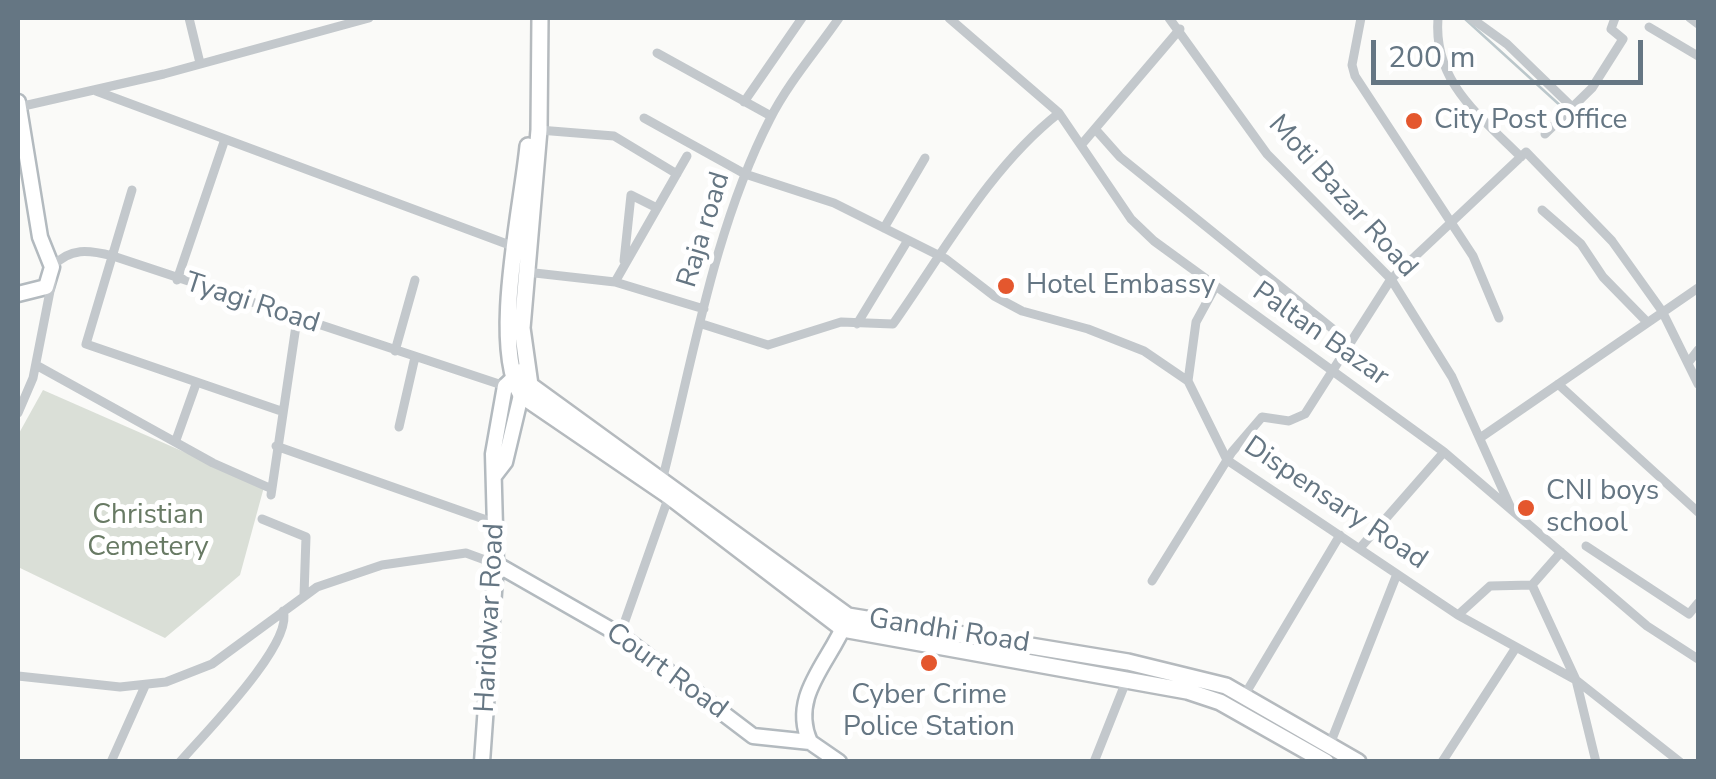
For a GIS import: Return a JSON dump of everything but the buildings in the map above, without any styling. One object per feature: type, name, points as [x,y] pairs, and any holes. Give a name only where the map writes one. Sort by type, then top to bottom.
[{"type":"main road","points":[[530,18],[529,136],[509,284],[508,382],[526,390],[522,328],[539,130],[540,18]]},
{"type":"main road","name":"Gandhi Road","points":[[526,390],[663,477],[845,622],[1128,662],[1226,686],[1325,757]]},
{"type":"main road","name":"Gandhi Road","points":[[526,390],[845,622],[1127,679],[1220,702],[1325,757],[1358,762]]},
{"type":"street","points":[[189,18],[200,63]]},
{"type":"street","points":[[18,413],[36,365],[52,274],[40,236],[18,105],[96,91],[369,18]]},
{"type":"street","points":[[744,102],[802,18]]},
{"type":"street","name":"Raja road","points":[[663,477],[704,309],[746,174],[772,116],[839,18]]},
{"type":"street","name":"Paltan Bazar","points":[[949,18],[1059,113],[1131,218],[1214,289],[1444,452],[1647,626],[1698,659]]},
{"type":"street","name":"Moti Bazar Road","points":[[1171,18],[1267,154],[1392,279],[1452,377],[1511,508]]},
{"type":"street","points":[[1361,18],[1352,64],[1355,76],[1486,280],[1500,318]]},
{"type":"street","points":[[1438,18],[1439,60],[1454,85],[1521,157]]},
{"type":"street","points":[[1471,18],[1507,44],[1573,108]]},
{"type":"street","points":[[1545,134],[1600,78],[1623,39],[1610,28],[1615,18]]},
{"type":"street","points":[[1690,18],[1698,24]]},
{"type":"street","points":[[1648,26],[1698,56]]},
{"type":"street","points":[[1082,144],[1180,29]]},
{"type":"street","points":[[656,53],[772,116]]},
{"type":"street","points":[[96,91],[516,247]]},
{"type":"street","points":[[702,324],[768,345],[840,322],[893,324],[995,178],[1032,135],[1059,113]]},
{"type":"street","points":[[644,118],[746,174],[834,203],[941,256],[1022,311],[1144,351],[1188,380],[1196,322],[1214,289]]},
{"type":"street","points":[[539,130],[614,136],[677,174]]},
{"type":"street","points":[[1096,130],[1120,157],[1350,342]]},
{"type":"street","points":[[177,280],[225,139]]},
{"type":"street","points":[[1152,580],[1228,460],[1262,418],[1289,422],[1305,414],[1392,279],[1526,152],[1612,240],[1662,311],[1698,384]]},
{"type":"street","points":[[615,282],[686,156]]},
{"type":"street","points":[[884,228],[925,158]]},
{"type":"street","points":[[132,190],[86,344],[281,411]]},
{"type":"street","points":[[624,267],[631,195],[657,208]]},
{"type":"street","points":[[1542,210],[1581,244],[1603,277],[1647,322]]},
{"type":"street","points":[[857,324],[908,240]]},
{"type":"street","name":"Tyagi Road","points":[[18,294],[40,290],[62,257],[80,251],[113,256],[395,351],[508,382]]},
{"type":"street","points":[[526,272],[615,282],[704,309]]},
{"type":"street","points":[[395,351],[415,280]]},
{"type":"street","points":[[1480,438],[1698,288]]},
{"type":"street","points":[[36,365],[272,492],[297,319]]},
{"type":"street","points":[[1688,363],[1698,350]]},
{"type":"street","points":[[399,428],[415,357]]},
{"type":"street","points":[[508,382],[525,368]]},
{"type":"street","points":[[18,380],[32,378]]},
{"type":"street","name":"Dispensary Road","points":[[1188,380],[1228,460],[1458,615],[1576,680],[1680,762]]},
{"type":"street","name":"Haridwar Road","points":[[482,762],[496,564],[494,454],[508,382]]},
{"type":"street","points":[[176,440],[196,384]]},
{"type":"street","points":[[1558,384],[1698,512]]},
{"type":"street","name":"Haridwar Road","points":[[495,475],[505,462],[526,390]]},
{"type":"street","points":[[276,446],[497,524]]},
{"type":"street","points":[[1360,548],[1444,452]]},
{"type":"street","points":[[620,636],[668,496]]},
{"type":"street","points":[[262,520],[306,538],[304,595]]},
{"type":"street","points":[[1244,696],[1340,534]]},
{"type":"street","points":[[1586,546],[1694,618],[1698,603]]},
{"type":"street","points":[[18,676],[145,686],[212,664],[304,595],[382,565],[466,552],[496,564]]},
{"type":"street","points":[[1458,615],[1490,586],[1532,584],[1561,552]]},
{"type":"street","name":"Court Road","points":[[496,564],[620,636],[753,736],[810,742],[840,762]]},
{"type":"street","points":[[1325,757],[1397,574]]},
{"type":"street","points":[[1532,584],[1576,680],[1596,762]]},
{"type":"street","points":[[180,762],[239,696],[285,626],[284,611]]},
{"type":"street","points":[[810,742],[802,725],[804,701],[845,622]]},
{"type":"street","points":[[1442,762],[1515,648]]},
{"type":"street","points":[[1094,762],[1127,679]]},
{"type":"street","points":[[111,762],[145,686]]},
{"type":"green space","name":"Christian Cemetery","points":[[43,390],[264,487],[240,575],[165,638],[18,567],[18,435]]},
{"type":"waterway","points":[[1464,18],[1563,108]]},
{"type":"place","name":"City Post Office","points":[[1414,121]]},
{"type":"place","name":"Hotel Embassy","points":[[1006,286]]},
{"type":"place","name":"CNI boys school","points":[[1526,508]]},
{"type":"place","name":"Cyber Crime Police Station","points":[[929,663]]}]
